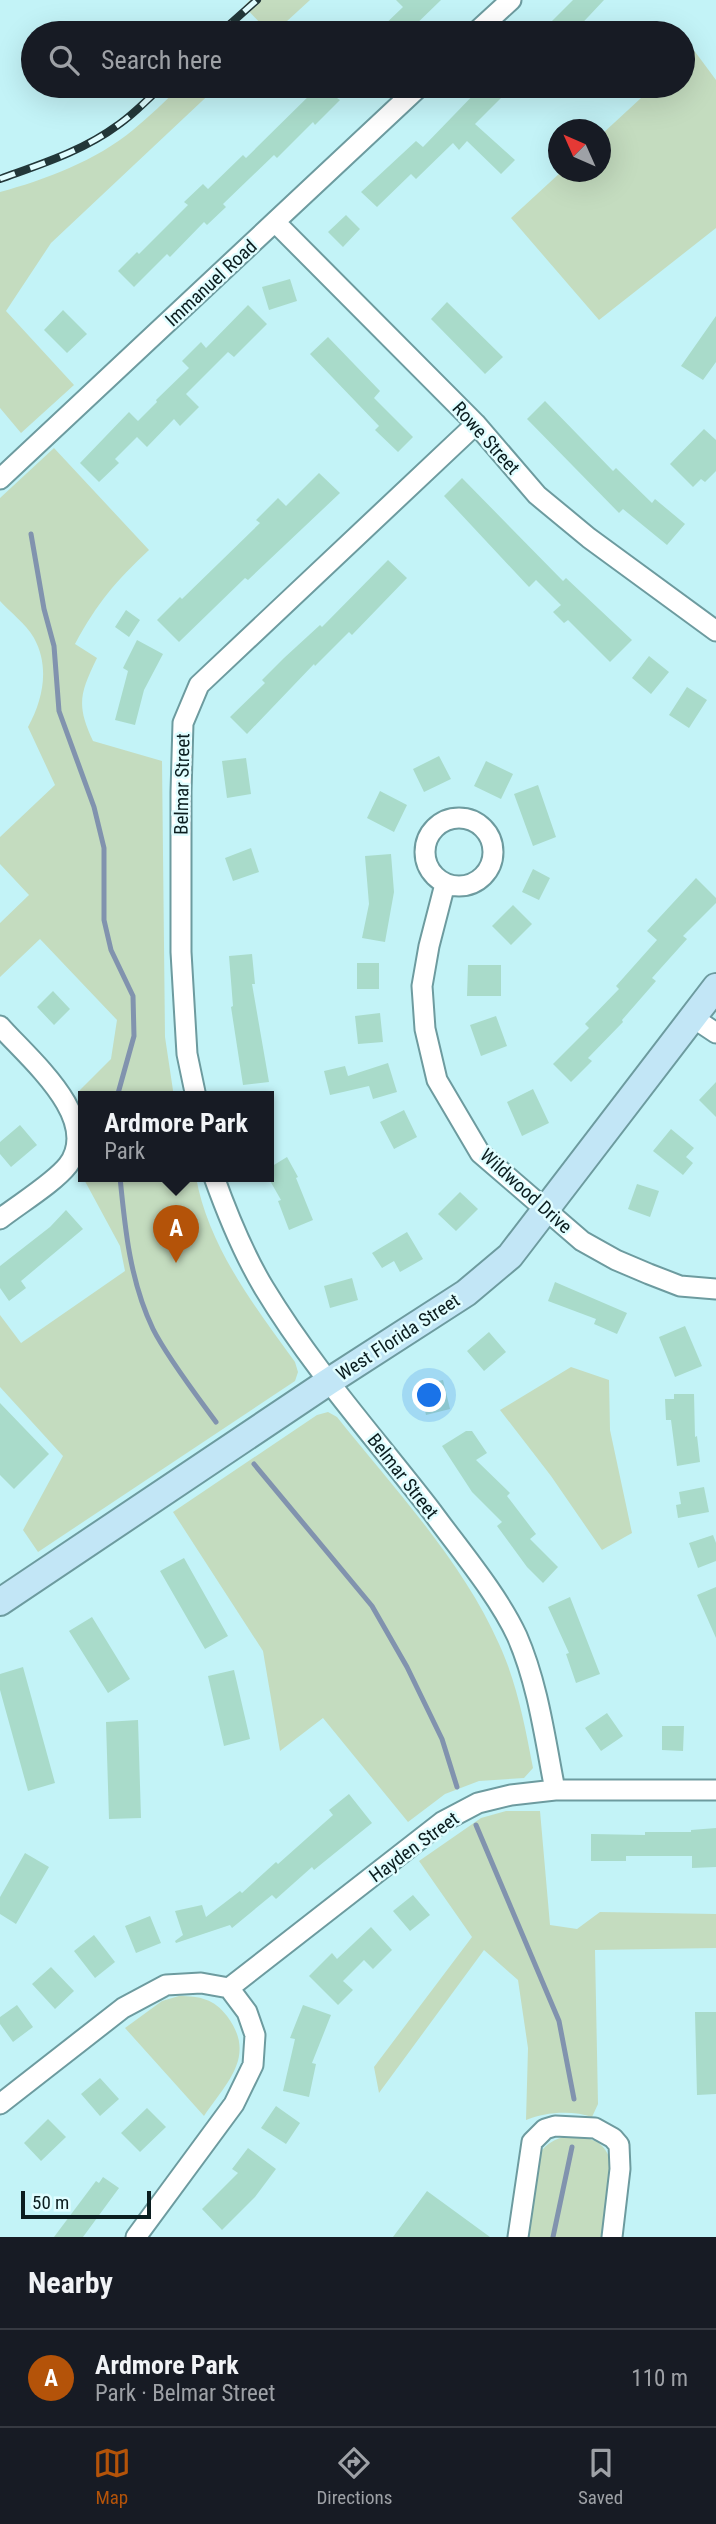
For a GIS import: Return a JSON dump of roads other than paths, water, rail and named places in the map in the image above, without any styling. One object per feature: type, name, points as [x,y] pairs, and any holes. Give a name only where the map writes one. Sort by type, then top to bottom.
[{"type":"street","points":[[488,21],[511,0]]},
{"type":"street","name":"Immanuel Road","points":[[0,479],[407,98]]},
{"type":"street","name":"Rowe Street","points":[[276,223],[476,424],[537,495],[589,538],[716,631]]},
{"type":"street","name":"Belmar Street","points":[[195,1091],[187,1054],[181,952],[181,792],[183,723],[199,685],[476,424]]},
{"type":"street","name":"Wildwood Drive","points":[[445,884],[422,986],[425,1029],[437,1080],[480,1153],[582,1241],[616,1260],[680,1286],[716,1289]]},
{"type":"street","name":"West Florida Street","points":[[0,1602],[466,1293],[510,1256],[716,987]]},
{"type":"street","points":[[692,1017],[716,1033]]},
{"type":"street","points":[[0,1026],[65,1098],[76,1121],[77,1132],[77,1143],[69,1164],[0,1219]]},
{"type":"street","name":"Belmar Street","points":[[216,1182],[233,1229],[264,1287],[328,1382],[393,1460],[480,1576],[516,1635],[532,1680],[555,1790]]},
{"type":"street","name":"Hayden Street","points":[[229,1988],[442,1822],[478,1802],[555,1790],[716,1790]]},
{"type":"street","points":[[0,2104],[123,2008],[166,1985],[201,1983],[229,1988],[247,2012],[255,2035],[253,2065],[234,2104],[136,2237]]},
{"type":"street","points":[[518,2237],[532,2142],[545,2129],[555,2126],[594,2128],[613,2138],[618,2145],[620,2169],[612,2237]]},
{"type":"waterway","points":[[31,534],[44,609],[54,646],[59,711],[94,807],[104,848],[104,920],[111,950],[133,996],[134,1036],[119,1091]]},
{"type":"waterway","points":[[121,1182],[130,1254],[145,1311],[166,1352],[216,1422]]},
{"type":"waterway","points":[[254,1464],[372,1606],[407,1667],[442,1739],[457,1787]]},
{"type":"waterway","points":[[476,1825],[559,2021],[574,2099]]},
{"type":"waterway","points":[[553,2237],[572,2147]]},
{"type":"railway","points":[[233,21],[257,0]]},
{"type":"railway","points":[[0,179],[91,142],[124,121],[149,98]]},
{"type":"place","name":"Ardmore Park","points":[[176,1263]]}]
